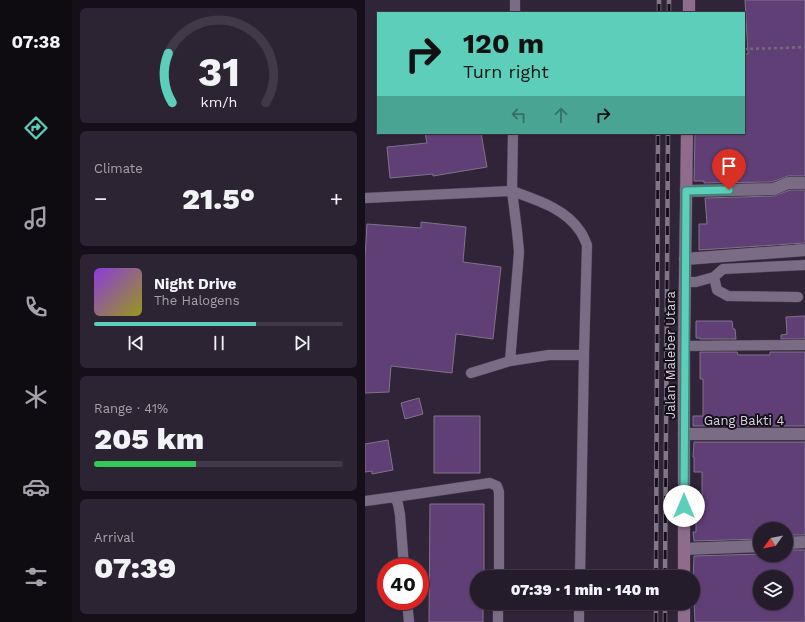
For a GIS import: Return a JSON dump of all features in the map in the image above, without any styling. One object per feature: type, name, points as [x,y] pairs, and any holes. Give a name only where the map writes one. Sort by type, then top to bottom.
[{"type":"street","points":[[689,0],[689,12]]},
{"type":"street","name":"Jalan Maleber Utara","points":[[684,570],[684,346],[687,134]]},
{"type":"street","points":[[686,191],[774,189],[788,183],[805,182]]},
{"type":"street","points":[[685,259],[805,250]]},
{"type":"street","name":"Gang Bakti 4","points":[[684,434],[805,434]]},
{"type":"street","points":[[793,543],[805,542]]},
{"type":"street","points":[[684,550],[753,546]]},
{"type":"street","points":[[684,610],[684,622]]},
{"type":"lane","points":[[515,0],[515,12]]},
{"type":"lane","points":[[510,361],[519,252],[512,191],[513,134]]},
{"type":"lane","points":[[365,198],[512,191],[543,203],[567,216],[580,231],[587,245],[580,570]]},
{"type":"lane","points":[[685,282],[696,282],[714,277],[723,269],[805,265]]},
{"type":"lane","points":[[714,277],[717,290],[728,296],[798,297]]},
{"type":"lane","points":[[684,346],[805,345]]},
{"type":"lane","points":[[471,373],[510,361],[549,355],[584,355]]},
{"type":"lane","points":[[365,501],[490,483],[497,486],[499,492],[499,570]]},
{"type":"lane","points":[[395,497],[400,515],[403,558]]},
{"type":"lane","points":[[408,610],[409,622]]},
{"type":"lane","points":[[498,610],[498,622]]},
{"type":"lane","points":[[579,610],[579,622]]},
{"type":"path","points":[[745,48],[805,47]]},
{"type":"building","points":[[745,0],[805,0],[805,176],[788,176],[772,182],[704,183],[704,181],[694,181],[695,134],[745,134],[745,54],[748,54]]},
{"type":"building","points":[[425,134],[481,134],[487,167],[433,176],[433,174],[390,178],[387,147],[427,143]]},
{"type":"building","points":[[790,190],[805,190],[805,243],[699,250],[699,224],[707,224],[705,198],[774,196]]},
{"type":"building","points":[[421,222],[466,227],[463,262],[501,267],[493,339],[456,334],[452,373],[391,366],[389,392],[365,393],[365,258],[367,224],[421,228]]},
{"type":"building","points":[[805,316],[805,339],[781,339],[781,335],[787,334],[786,317]]},
{"type":"building","points":[[696,321],[732,321],[736,339],[696,338]]},
{"type":"building","points":[[700,352],[737,352],[738,355],[770,355],[770,352],[805,352],[805,426],[693,426],[693,416],[703,416],[703,379],[700,379]]},
{"type":"building","points":[[419,398],[423,414],[405,419],[401,403]]},
{"type":"building","points":[[434,416],[480,416],[480,473],[434,473]]},
{"type":"building","points":[[388,440],[393,470],[372,474],[372,471],[365,472],[365,444]]},
{"type":"building","points":[[694,442],[805,442],[805,535],[793,535],[793,522],[753,522],[753,539],[694,541],[693,532],[696,532],[696,504],[702,503],[702,472],[694,472]]},
{"type":"building","points":[[430,504],[484,504],[484,570],[470,570],[470,610],[483,610],[483,622],[429,622]]},
{"type":"building","points":[[793,550],[805,550],[805,622],[695,622],[694,610],[700,610],[700,570],[693,570],[694,556],[753,554],[753,562],[793,562]]},
{"type":"railway","points":[[659,0],[659,12]]},
{"type":"railway","points":[[669,0],[669,12]]},
{"type":"railway","points":[[656,570],[658,134]]},
{"type":"railway","points":[[665,570],[668,134]]},
{"type":"railway","points":[[656,610],[656,622]]},
{"type":"railway","points":[[665,610],[665,622]]},
{"type":"route","points":[[684,506],[686,191],[729,190]]}]
